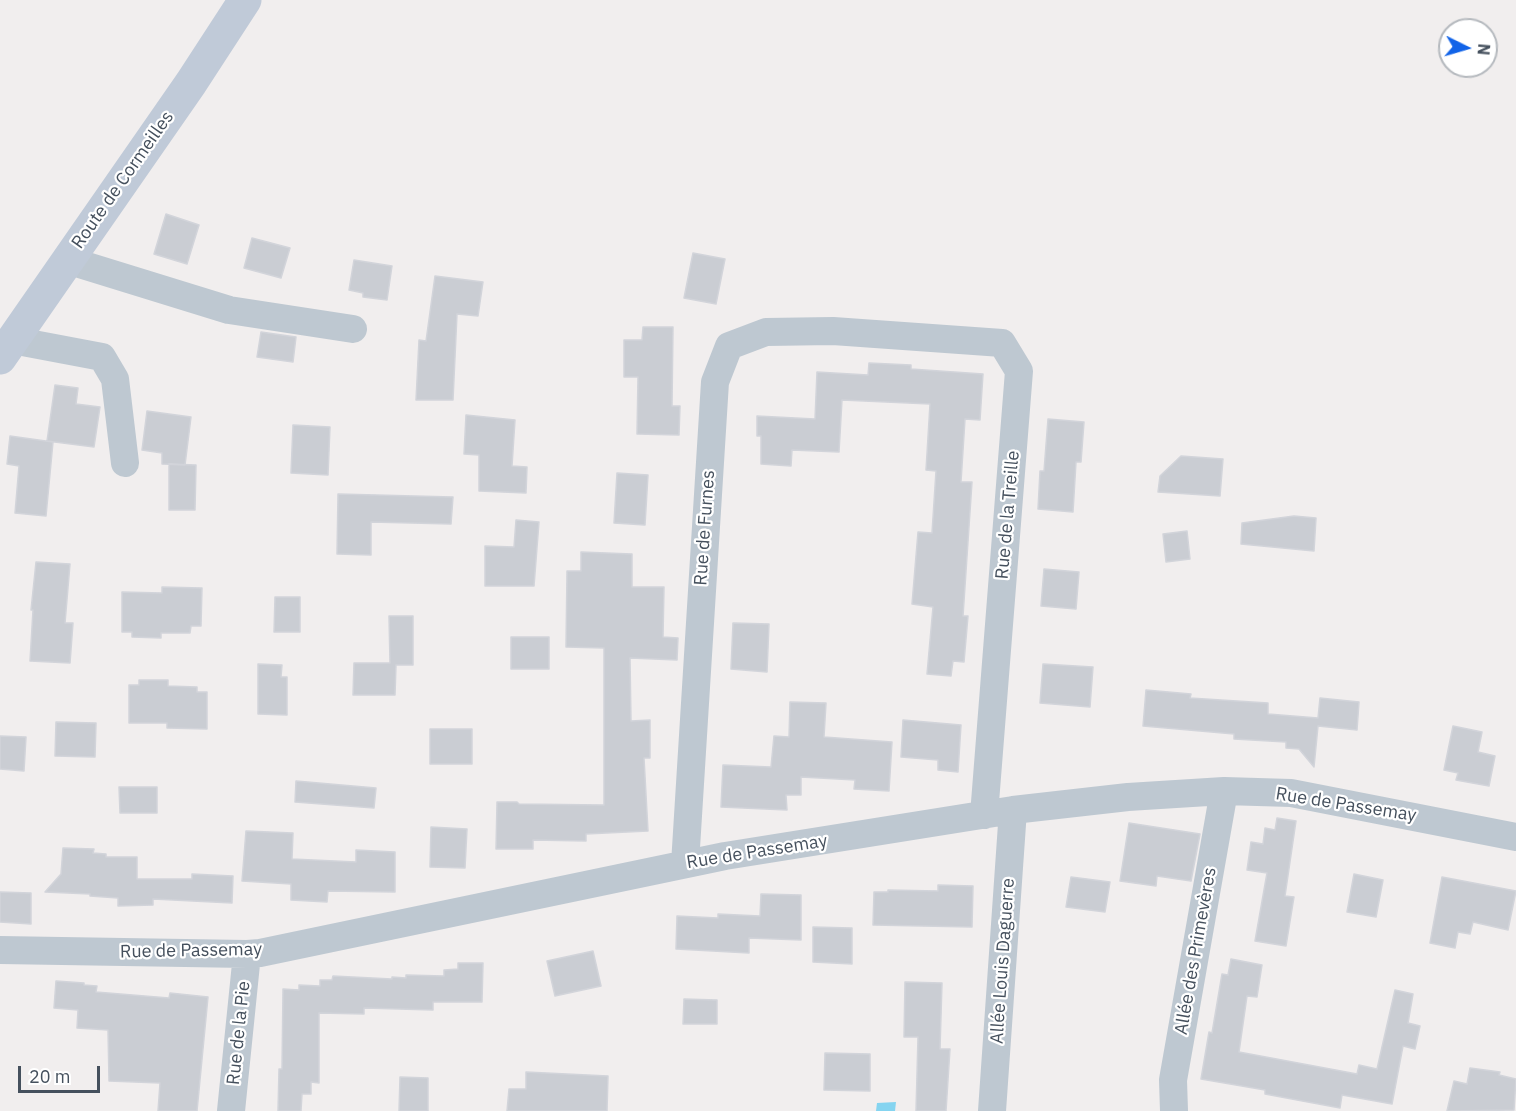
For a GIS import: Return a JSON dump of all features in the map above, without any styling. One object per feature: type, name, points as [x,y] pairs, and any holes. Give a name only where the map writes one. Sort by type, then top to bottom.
[{"type":"main road","name":"Route de Cormeilles","points":[[6,349],[191,83],[245,0]]},
{"type":"street","points":[[67,260],[229,310],[353,329]]},
{"type":"street","name":"Rue de Furnes","points":[[684,864],[715,381],[729,346],[766,332],[833,331],[878,335]]},
{"type":"street","name":"Rue de la Treille","points":[[878,335],[1002,343],[1019,370],[984,815]]},
{"type":"street","points":[[6,349],[102,357],[115,379],[125,463]]},
{"type":"street","name":"Rue de Passemay","points":[[0,950],[247,954],[684,864],[1013,810],[1128,797],[1224,791],[1292,793],[1516,837]]},
{"type":"street","name":"Allée des Primevères","points":[[1173,1111],[1173,1080],[1224,791]]},
{"type":"street","name":"Allée Louis Daguerre","points":[[993,1111],[1013,810]]},
{"type":"street","name":"Rue de la Pie","points":[[231,1111],[247,954]]},
{"type":"water","points":[[896,1102],[895,1111],[876,1111],[877,1103]]},
{"type":"building","points":[[166,214],[199,225],[187,264],[154,254]]},
{"type":"building","points":[[252,238],[290,248],[281,278],[244,268]]},
{"type":"building","points":[[693,253],[725,259],[716,304],[684,298]]},
{"type":"building","points":[[354,260],[392,266],[387,300],[363,297],[363,293],[349,290]]},
{"type":"building","points":[[435,276],[483,282],[478,316],[457,314],[453,400],[416,400],[419,340],[426,341]]},
{"type":"building","points":[[643,327],[673,327],[672,406],[680,406],[679,435],[637,434],[638,377],[624,377],[624,340],[642,340]]},
{"type":"building","points":[[261,332],[296,337],[293,362],[257,357]]},
{"type":"building","points":[[869,363],[911,365],[911,369],[983,374],[980,420],[965,419],[961,482],[972,482],[963,616],[968,616],[964,662],[953,661],[951,676],[927,674],[933,607],[912,604],[918,532],[932,533],[936,471],[926,470],[930,404],[842,400],[839,452],[792,450],[791,466],[761,464],[761,436],[757,436],[757,416],[815,419],[817,372],[868,375]]},
{"type":"building","points":[[55,385],[78,388],[76,404],[100,407],[94,447],[47,441]]},
{"type":"building","points":[[147,411],[191,417],[185,465],[162,464],[162,453],[142,450]]},
{"type":"building","points":[[466,415],[515,420],[512,466],[527,467],[526,493],[479,491],[479,455],[464,454]]},
{"type":"building","points":[[1048,419],[1084,422],[1081,462],[1076,462],[1073,512],[1038,509],[1040,471],[1044,471]]},
{"type":"building","points":[[293,425],[330,427],[328,475],[291,473]]},
{"type":"building","points":[[10,436],[53,442],[46,516],[15,513],[19,466],[7,464]]},
{"type":"building","points":[[1181,456],[1223,459],[1220,496],[1158,492],[1160,476]]},
{"type":"building","points":[[169,464],[196,465],[195,510],[169,510]]},
{"type":"building","points":[[617,473],[648,475],[645,525],[614,523]]},
{"type":"building","points":[[338,494],[453,497],[451,524],[371,522],[371,555],[337,554]]},
{"type":"building","points":[[1294,516],[1316,518],[1314,551],[1241,544],[1242,523]]},
{"type":"building","points":[[516,520],[539,522],[534,586],[485,586],[485,546],[514,547]]},
{"type":"building","points":[[1187,531],[1190,559],[1166,562],[1163,534]]},
{"type":"building","points":[[581,552],[632,554],[632,587],[664,587],[663,637],[678,638],[677,660],[630,658],[631,721],[650,720],[650,758],[644,758],[648,831],[586,834],[586,841],[533,840],[533,849],[496,849],[497,802],[604,805],[604,648],[566,647],[567,571],[581,571]]},
{"type":"building","points":[[36,562],[70,564],[65,623],[73,623],[70,663],[30,661],[33,610],[31,610]]},
{"type":"building","points":[[1044,569],[1079,572],[1076,609],[1041,606]]},
{"type":"building","points":[[162,587],[202,588],[201,626],[191,626],[190,633],[161,633],[161,638],[132,637],[132,632],[122,632],[122,592],[162,593]]},
{"type":"building","points":[[275,597],[300,597],[300,632],[274,632]]},
{"type":"building","points":[[389,616],[413,616],[413,665],[396,665],[395,695],[353,695],[354,663],[390,663]]},
{"type":"building","points":[[733,623],[769,624],[767,672],[731,669]]},
{"type":"building","points":[[511,637],[549,637],[549,669],[511,669]]},
{"type":"building","points":[[258,664],[282,665],[281,677],[287,677],[287,715],[258,714]]},
{"type":"building","points":[[1043,664],[1093,667],[1090,707],[1040,703]]},
{"type":"building","points":[[139,680],[168,680],[168,686],[197,687],[197,692],[207,692],[207,729],[167,728],[167,723],[129,723],[129,685],[139,685]]},
{"type":"building","points":[[1146,690],[1191,694],[1190,698],[1268,703],[1268,714],[1318,718],[1320,698],[1359,702],[1357,730],[1318,726],[1314,767],[1299,749],[1286,748],[1286,742],[1234,739],[1234,734],[1143,726]]},
{"type":"building","points":[[790,702],[826,703],[824,737],[892,742],[889,791],[854,789],[855,780],[801,777],[801,795],[786,795],[787,810],[721,807],[723,765],[771,767],[774,736],[789,737]]},
{"type":"building","points":[[903,720],[961,725],[958,772],[938,770],[938,760],[901,757]]},
{"type":"building","points":[[56,722],[96,723],[95,757],[55,756]]},
{"type":"building","points":[[1453,726],[1482,732],[1478,752],[1495,756],[1489,786],[1456,780],[1458,773],[1444,770]]},
{"type":"building","points":[[430,729],[472,729],[472,764],[430,764]]},
{"type":"building","points":[[0,736],[26,737],[24,771],[0,769]]},
{"type":"building","points":[[296,781],[376,788],[374,808],[295,802]]},
{"type":"building","points":[[119,787],[157,787],[157,813],[120,813]]},
{"type":"building","points":[[1277,818],[1296,821],[1285,896],[1294,897],[1286,946],[1255,941],[1267,873],[1247,870],[1251,842],[1263,844],[1265,828],[1275,830]]},
{"type":"building","points":[[1129,823],[1200,834],[1191,881],[1157,876],[1156,886],[1120,881]]},
{"type":"building","points":[[431,827],[467,829],[465,868],[430,867]]},
{"type":"building","points":[[246,831],[293,833],[292,859],[356,862],[356,850],[395,852],[395,892],[328,891],[327,902],[291,900],[291,884],[242,881]]},
{"type":"building","points":[[63,848],[94,849],[93,853],[106,854],[106,857],[137,857],[137,879],[192,879],[192,874],[233,876],[232,903],[153,899],[153,905],[118,906],[118,898],[45,892],[61,874]]},
{"type":"building","points":[[1354,874],[1383,880],[1376,917],[1347,912]]},
{"type":"building","points":[[1071,877],[1110,882],[1105,912],[1066,907]]},
{"type":"building","points":[[1442,877],[1516,891],[1508,930],[1473,922],[1470,934],[1458,932],[1455,948],[1430,943]]},
{"type":"building","points":[[938,885],[973,886],[972,927],[873,925],[874,892],[938,891]]},
{"type":"building","points":[[0,892],[31,893],[31,924],[0,922]]},
{"type":"building","points":[[761,894],[801,895],[801,940],[749,938],[749,953],[676,949],[677,916],[718,918],[718,914],[760,916]]},
{"type":"building","points":[[813,927],[852,928],[852,964],[813,962]]},
{"type":"building","points":[[593,951],[601,986],[555,996],[547,961]]},
{"type":"building","points":[[1231,959],[1262,965],[1257,997],[1247,996],[1239,1052],[1357,1074],[1359,1065],[1377,1069],[1395,990],[1413,994],[1408,1023],[1420,1026],[1415,1049],[1403,1046],[1392,1104],[1342,1095],[1340,1108],[1265,1094],[1265,1090],[1201,1079],[1222,974],[1228,975]]},
{"type":"building","points":[[458,963],[483,963],[482,1002],[433,1002],[433,1010],[364,1008],[364,1014],[319,1013],[319,1083],[311,1082],[311,1094],[302,1094],[301,1111],[278,1111],[279,1069],[282,1069],[283,989],[299,990],[299,985],[320,986],[320,980],[332,980],[333,976],[392,979],[392,977],[406,978],[406,975],[444,976],[444,970],[458,969]]},
{"type":"building","points":[[56,981],[97,986],[96,992],[169,998],[170,993],[208,997],[197,1111],[158,1111],[160,1083],[109,1081],[108,1030],[77,1028],[78,1010],[54,1008]]},
{"type":"building","points":[[905,982],[942,983],[940,1049],[950,1049],[946,1111],[916,1111],[918,1037],[904,1037]]},
{"type":"building","points":[[684,999],[717,1000],[717,1024],[683,1024]]},
{"type":"building","points":[[825,1053],[870,1054],[870,1091],[824,1090]]},
{"type":"building","points":[[1470,1068],[1500,1072],[1499,1075],[1516,1079],[1514,1110],[1447,1111],[1454,1081],[1467,1084]]},
{"type":"building","points":[[526,1072],[608,1076],[607,1111],[507,1111],[509,1089],[526,1089]]},
{"type":"building","points":[[400,1077],[428,1078],[428,1111],[399,1111]]}]
